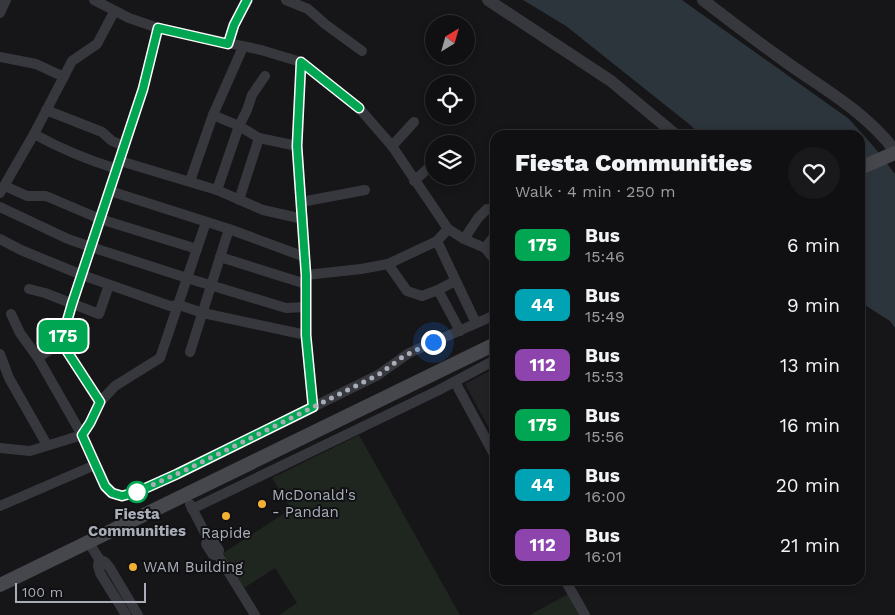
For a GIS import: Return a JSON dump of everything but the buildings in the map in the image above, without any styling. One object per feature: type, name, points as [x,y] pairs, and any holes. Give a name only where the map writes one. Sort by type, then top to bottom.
[{"type":"main road","points":[[865,166],[895,152]]},
{"type":"main road","points":[[0,585],[490,346]]},
{"type":"street","points":[[94,0],[114,12],[158,28],[261,50],[301,62],[359,108],[392,146],[414,181],[448,228],[464,239],[485,248],[490,254]]},
{"type":"street","points":[[228,44],[234,25],[247,0]]},
{"type":"street","points":[[286,0],[308,9],[362,51]]},
{"type":"street","points":[[488,0],[611,81],[670,130]]},
{"type":"street","points":[[703,0],[785,62],[858,111],[873,124],[895,152]]},
{"type":"street","points":[[0,13],[3,1]]},
{"type":"street","points":[[114,12],[97,44],[72,61],[3,190],[28,196],[46,196],[100,219],[197,249]]},
{"type":"street","points":[[38,358],[61,342],[143,89],[158,28]]},
{"type":"street","points":[[190,181],[213,115],[243,47]]},
{"type":"street","points":[[0,57],[36,64],[64,77]]},
{"type":"street","points":[[301,62],[297,146],[305,256],[306,335],[313,407]]},
{"type":"street","points":[[217,190],[252,95],[265,76]]},
{"type":"street","points":[[46,110],[102,132],[112,141],[124,146]]},
{"type":"street","points":[[213,115],[239,126],[259,138],[297,146]]},
{"type":"street","points":[[392,146],[414,122]]},
{"type":"street","points":[[34,134],[60,148],[94,162],[118,165],[190,181],[217,190],[263,210],[302,219]]},
{"type":"street","points":[[240,200],[259,138]]},
{"type":"street","points":[[414,181],[425,172]]},
{"type":"street","points":[[301,202],[366,190]]},
{"type":"street","points":[[110,191],[229,229],[305,256]]},
{"type":"street","points":[[0,207],[91,247],[286,308],[305,307]]},
{"type":"street","points":[[464,239],[472,226],[487,209]]},
{"type":"street","points":[[0,448],[30,451],[82,435],[100,402],[115,386],[160,358],[206,222]]},
{"type":"street","points":[[220,257],[306,279],[388,264],[437,241],[448,228]]},
{"type":"street","points":[[190,352],[229,229]]},
{"type":"street","points":[[0,238],[21,250],[82,276],[170,306],[179,305],[203,313],[306,335]]},
{"type":"street","points":[[437,241],[476,323]]},
{"type":"street","points":[[485,248],[490,242]]},
{"type":"street","points":[[388,264],[407,291],[422,296],[456,281]]},
{"type":"street","points":[[30,288],[98,314],[109,285]]},
{"type":"street","points":[[438,290],[460,330]]},
{"type":"street","points":[[11,314],[20,333],[38,358],[82,435],[105,486],[112,493],[122,496],[137,492],[218,454],[378,375],[404,356],[490,317]]},
{"type":"street","points":[[61,342],[100,402]]},
{"type":"street","points":[[0,354],[9,378],[47,445]]},
{"type":"street","points":[[192,509],[455,382],[490,363]]},
{"type":"street","points":[[455,382],[490,447]]},
{"type":"street","points":[[326,426],[335,439]]},
{"type":"street","points":[[260,458],[268,472]]},
{"type":"street","points":[[0,506],[95,465]]},
{"type":"street","points":[[218,479],[225,493]]},
{"type":"street","points":[[185,495],[208,539],[213,541],[219,550],[218,555],[255,615]]},
{"type":"street","points":[[89,542],[99,559],[110,568],[138,615]]},
{"type":"street","points":[[99,559],[98,566],[100,572],[126,615]]},
{"type":"street","points":[[568,585],[585,615]]},
{"type":"shaded area","points":[[523,0],[682,0],[849,119],[859,130],[696,130],[566,26]]},
{"type":"shaded area","points":[[865,137],[895,174],[895,328],[890,321],[865,305]]},
{"type":"shaded area","points":[[490,371],[490,430],[465,384]]},
{"type":"shaded area","points":[[359,435],[460,615],[279,615],[297,603],[275,568],[244,588],[223,553],[291,509],[272,478]]},
{"type":"shaded area","points":[[568,594],[579,615],[530,615]]},
{"type":"bus line","name":"175","points":[[247,0],[240,11],[228,44],[158,28],[143,89],[61,342],[100,402],[82,435],[105,486],[112,493],[122,496],[137,492],[313,407],[306,335],[306,275],[297,146],[301,62],[359,108]]},
{"type":"place","name":"Fiesta Communities","points":[[137,492]]},
{"type":"place","name":"McDonald's - Pandan","points":[[262,504]]},
{"type":"place","name":"Rapide","points":[[226,516]]},
{"type":"place","name":"WAM Building","points":[[133,567]]},
{"type":"route","points":[[137,492],[250,439],[378,375],[404,356],[433,342]]}]
